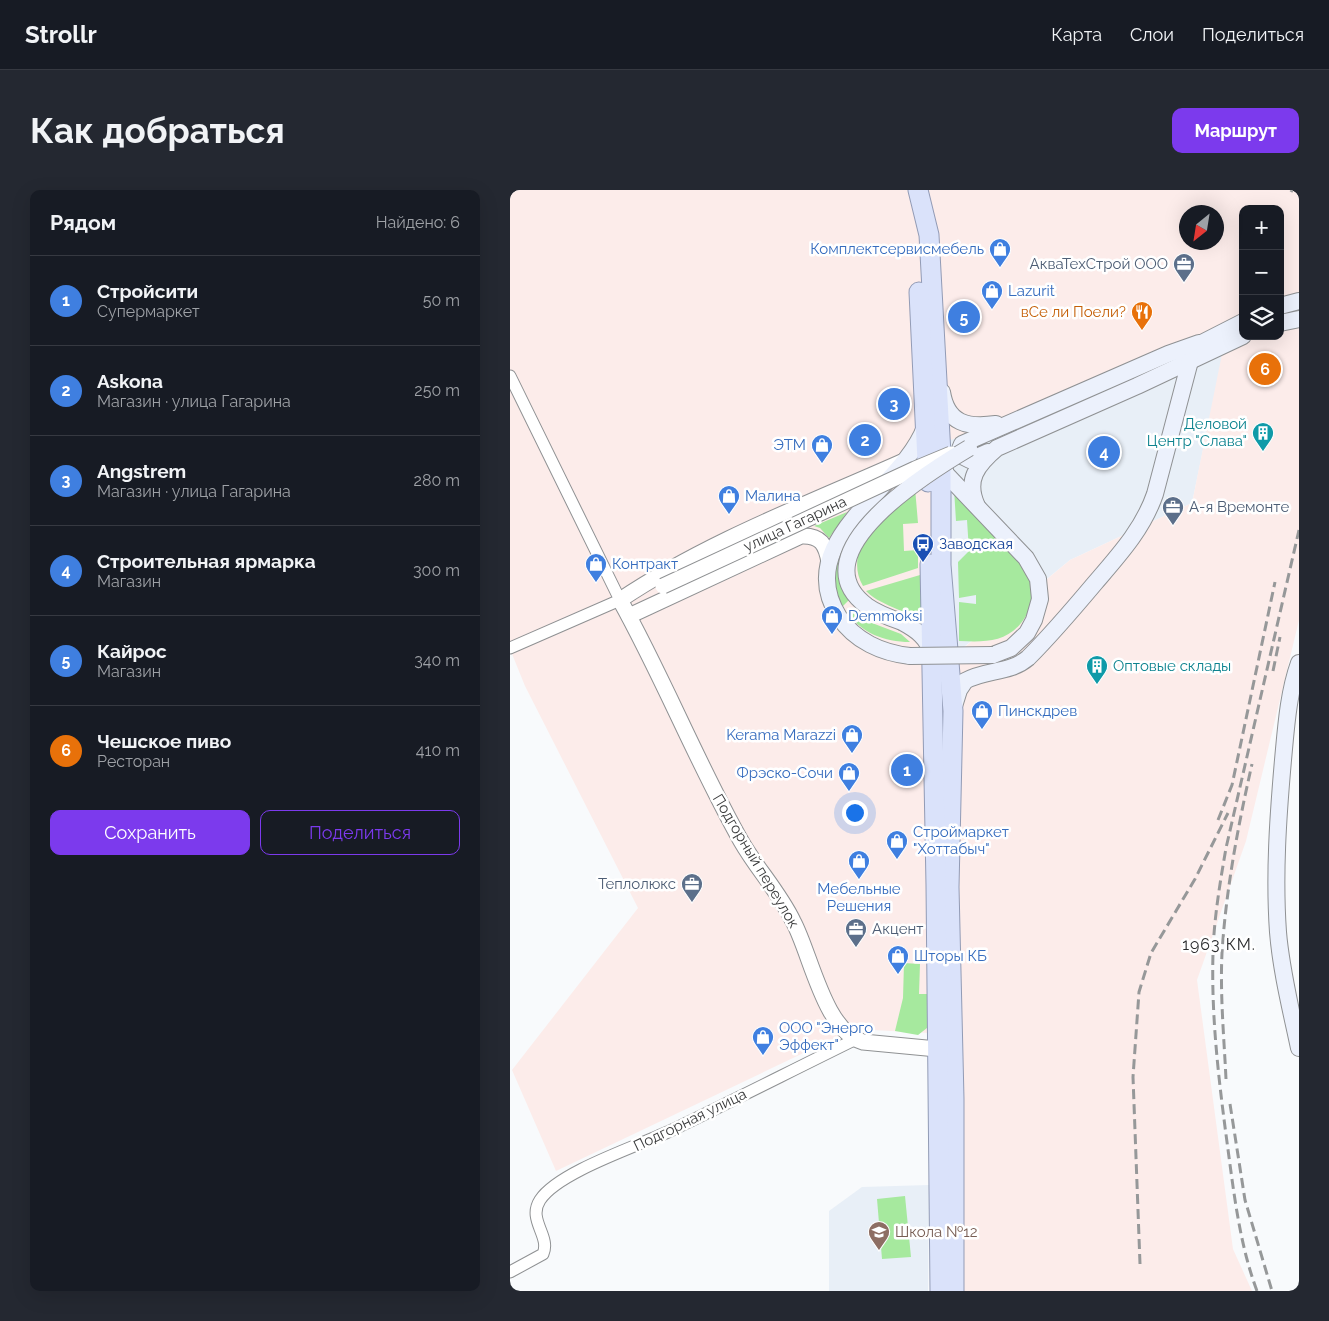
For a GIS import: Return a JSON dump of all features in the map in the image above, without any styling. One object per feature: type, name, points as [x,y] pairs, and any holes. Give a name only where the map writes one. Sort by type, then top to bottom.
[{"type":"main road","points":[[905,190],[916,233],[927,415],[940,1291]]},
{"type":"main road","points":[[918,190],[929,235],[941,454],[942,565],[953,711],[949,887],[954,1099],[954,1291]]},
{"type":"main road","points":[[1284,305],[1299,301]]},
{"type":"main road","points":[[1284,322],[1299,318]]},
{"type":"main road","points":[[1239,324],[1199,343],[1168,354],[962,444],[960,452],[964,458],[970,460],[1239,338]]},
{"type":"main road","points":[[932,657],[930,647],[921,635],[902,622],[874,610],[856,596],[849,579],[848,566],[851,554],[866,529],[889,502],[924,475],[969,448],[1134,379],[1172,361],[1199,343]]},
{"type":"main road","points":[[937,358],[944,401],[949,414],[974,426],[1013,422]]},
{"type":"main road","points":[[953,711],[959,690],[965,681],[1009,669],[1028,658],[1070,612],[1142,524],[1155,494],[1190,361]]},
{"type":"main road","points":[[927,415],[920,440],[908,460],[842,533],[830,562],[828,582],[834,607],[851,631],[870,645],[898,655],[998,654],[1016,644],[1026,633],[1038,608],[1040,589],[1035,571],[1026,558],[946,474],[941,454]]},
{"type":"main road","points":[[977,506],[973,497],[972,478],[981,462],[997,448]]},
{"type":"main road","points":[[1299,663],[1294,678],[1285,741],[1279,806],[1278,870],[1278,932],[1299,1048]]},
{"type":"street","points":[[510,376],[620,600],[658,574],[763,524],[908,460]]},
{"type":"street","name":"улица Гагарина","points":[[510,648],[620,600],[662,586],[915,469],[969,448]]},
{"type":"street","points":[[629,616],[801,536],[813,536],[820,540],[826,548],[830,562]]},
{"type":"street","name":"Подгорный переулок","points":[[620,600],[694,752],[742,843],[781,898],[794,922],[827,1004],[845,1032],[854,1040]]},
{"type":"street","points":[[854,1040],[910,1048],[937,1049]]},
{"type":"street","name":"Подгорная улица","points":[[510,1272],[543,1254],[545,1245],[535,1219],[537,1205],[546,1193],[567,1177],[670,1130],[854,1040]]},
{"type":"shaded area","points":[[510,190],[1299,190],[1299,620],[1246,841],[1197,980],[1233,1249],[1252,1291],[954,1291],[947,1034],[854,1029],[556,1171],[512,1070],[638,908],[525,686],[510,649]],"holes":[[[1225,339],[1192,503],[1070,560],[943,665],[937,445]]]},
{"type":"shaded area","points":[[1226,339],[1192,503],[1070,560],[942,665],[936,445]]},
{"type":"shaded area","name":"Школа №12","points":[[929,1185],[928,1291],[829,1291],[829,1211],[862,1187]]},
{"type":"green space","points":[[915,488],[918,523],[903,524],[904,551],[918,550],[918,568],[863,586],[858,571],[858,557],[863,544],[881,519]]},
{"type":"green space","points":[[954,489],[1016,555],[1031,581],[1032,598],[1027,614],[1018,627],[1003,637],[987,641],[959,641],[959,602],[976,604],[976,595],[959,598],[958,562],[969,551],[967,520],[956,521]]},
{"type":"green space","points":[[847,512],[829,538],[820,528],[814,526]]},
{"type":"green space","points":[[853,527],[841,555],[840,570],[850,599],[842,607],[835,584],[835,566]]},
{"type":"green space","points":[[920,575],[926,597],[926,630],[912,617],[881,602],[866,591]]},
{"type":"green space","points":[[853,611],[872,623],[901,634],[910,642],[883,638],[866,631],[846,612]]},
{"type":"green space","points":[[904,963],[920,964],[919,994],[928,994],[927,1028],[918,1035],[895,1031],[903,998]]},
{"type":"green space","points":[[905,1196],[911,1257],[882,1259],[877,1199]]},
{"type":"railway","points":[[1257,1291],[1251,1275],[1239,1225],[1222,1107],[1213,1005],[1214,940],[1226,848],[1299,530]]},
{"type":"railway","points":[[1218,820],[1232,785],[1275,582]]},
{"type":"railway","points":[[1273,671],[1280,637]]},
{"type":"railway","points":[[1226,1079],[1222,1016],[1222,953],[1226,905],[1233,858],[1252,764]]},
{"type":"railway","points":[[1140,1264],[1133,1077],[1139,992],[1151,953],[1195,879],[1228,813]]},
{"type":"railway","points":[[1230,1104],[1245,1200],[1272,1291]]},
{"type":"place","name":"Комплектсервисмебель","points":[[1000,268]]},
{"type":"place","name":"АкваТехСтрой ООО","points":[[1184,283]]},
{"type":"place","name":"Lazurit","points":[[992,310]]},
{"type":"place","name":"Кайрос","points":[[964,317]]},
{"type":"place","name":"вСе ли Поели?","points":[[1142,331]]},
{"type":"place","name":"Чешское пиво","points":[[1265,369]]},
{"type":"place","name":"Angstrem","points":[[894,404]]},
{"type":"place","name":"Askona","points":[[865,440]]},
{"type":"place","name":"Строительная ярмарка","points":[[1104,452]]},
{"type":"place","name":"Деловой Центр \"Слава\"","points":[[1263,452]]},
{"type":"place","name":"ЭТМ","points":[[822,464]]},
{"type":"place","name":"Малина","points":[[729,515]]},
{"type":"place","name":"А-я Времонте","points":[[1173,526]]},
{"type":"place","name":"Заводская","points":[[923,563]]},
{"type":"place","name":"Контракт","points":[[596,583]]},
{"type":"place","name":"Demmoksi","points":[[832,635]]},
{"type":"place","name":"Оптовые склады","points":[[1097,685]]},
{"type":"place","name":"Пинскдрев","points":[[982,730]]},
{"type":"place","name":"Kerama Marazzi","points":[[852,754]]},
{"type":"place","name":"Стройсити","points":[[907,770]]},
{"type":"place","name":"Фрэско-Сочи","points":[[849,792]]},
{"type":"place","name":"Строймаркет \"Хоттабыч\"","points":[[897,860]]},
{"type":"place","name":"Мебельные Решения","points":[[859,880]]},
{"type":"place","name":"Теплолюкс","points":[[692,903]]},
{"type":"place","name":"Акцент","points":[[856,948]]},
{"type":"place","name":"Шторы КБ","points":[[898,975]]},
{"type":"place","name":"ООО \"Энерго Эффект\"","points":[[763,1056]]},
{"type":"place","name":"Школа №12","points":[[879,1251]]},
{"type":"district","name":"1963 КМ.","points":[[1219,944]]}]
